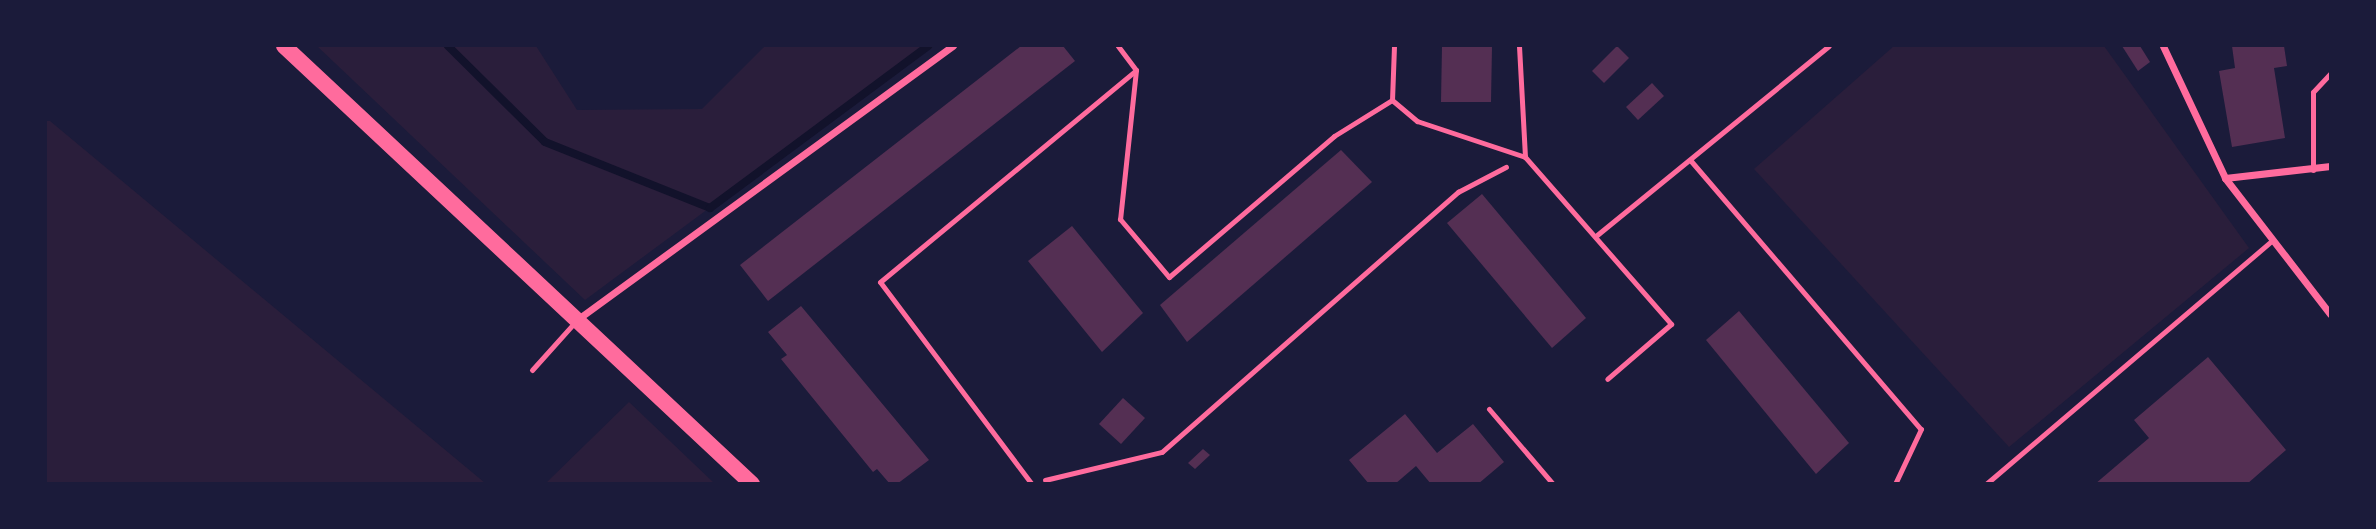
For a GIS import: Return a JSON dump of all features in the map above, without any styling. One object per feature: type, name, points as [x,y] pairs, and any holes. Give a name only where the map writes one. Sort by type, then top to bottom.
[{"type":"main road","points":[[284,46],[752,484]]},
{"type":"street","points":[[578,319],[953,46]]},
{"type":"street","points":[[2163,46],[2225,178],[2330,314]]},
{"type":"street","points":[[2225,178],[2330,166]]},
{"type":"lane","points":[[1118,46],[1136,70],[1120,219],[1169,277],[1334,136],[1392,100]]},
{"type":"lane","points":[[1392,100],[1394,46]]},
{"type":"lane","points":[[1519,46],[1525,157]]},
{"type":"lane","points":[[1597,235],[1829,46]]},
{"type":"lane","points":[[1037,484],[1031,483],[880,282],[1136,70]]},
{"type":"lane","points":[[2313,170],[2313,92],[2330,74]]},
{"type":"lane","points":[[1392,100],[1417,121],[1525,157],[1597,235],[1671,324],[1607,379]]},
{"type":"lane","points":[[1691,161],[1921,429],[1895,484]]},
{"type":"lane","points":[[1986,484],[2272,241]]},
{"type":"lane","points":[[532,370],[578,319]]},
{"type":"lane","points":[[1489,410],[1553,484]]},
{"type":"path","points":[[1031,483],[1162,452],[1458,192],[1525,157]]},
{"type":"shaded area","points":[[317,46],[536,46],[577,110],[702,109],[765,46],[928,46],[585,300]]},
{"type":"shaded area","points":[[1894,46],[2104,46],[2249,248],[2009,447],[1754,169]]},
{"type":"shaded area","points":[[46,121],[50,121],[485,483],[46,483]]},
{"type":"shaded area","points":[[629,402],[714,483],[546,483]]},
{"type":"building","points":[[1021,46],[1063,46],[1075,61],[768,301],[740,265]]},
{"type":"building","points":[[1442,46],[1492,46],[1491,102],[1441,102]]},
{"type":"building","points":[[1617,46],[1629,58],[1604,83],[1592,71]]},
{"type":"building","points":[[2122,46],[2140,46],[2150,62],[2138,71]]},
{"type":"building","points":[[2232,46],[2284,46],[2287,66],[2274,68],[2285,138],[2232,147],[2219,71],[2235,68]]},
{"type":"building","points":[[1652,83],[1664,96],[1638,120],[1626,107]]},
{"type":"building","points":[[1341,150],[1372,182],[1187,342],[1160,305]]},
{"type":"building","points":[[1482,194],[1586,318],[1552,348],[1447,223]]},
{"type":"building","points":[[1072,226],[1143,313],[1102,352],[1028,261]]},
{"type":"building","points":[[801,306],[929,460],[897,484],[890,484],[877,469],[873,472],[781,359],[787,355],[768,332]]},
{"type":"building","points":[[1739,311],[1849,443],[1816,474],[1706,340]]},
{"type":"building","points":[[2208,357],[2286,450],[2247,484],[2095,484],[2149,438],[2134,420]]},
{"type":"building","points":[[1123,398],[1145,418],[1121,444],[1099,424]]},
{"type":"building","points":[[1405,414],[1437,453],[1473,424],[1504,462],[1478,484],[1431,484],[1416,466],[1395,484],[1369,484],[1349,460]]},
{"type":"building","points":[[1203,449],[1210,455],[1195,469],[1188,463]]},
{"type":"waterway","points":[[448,46],[545,142],[710,208],[928,46]]}]
